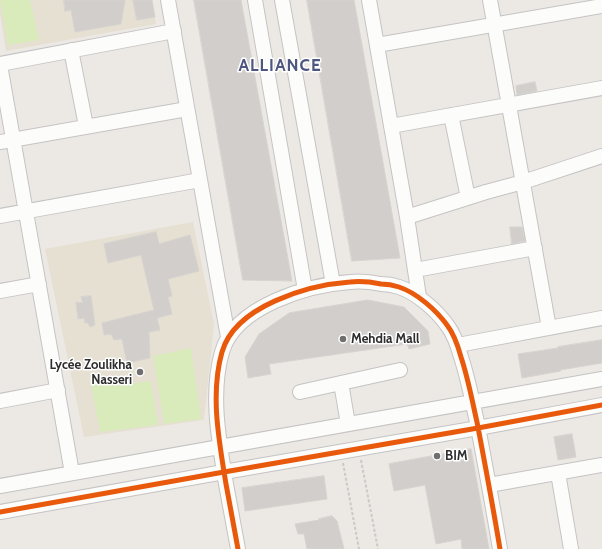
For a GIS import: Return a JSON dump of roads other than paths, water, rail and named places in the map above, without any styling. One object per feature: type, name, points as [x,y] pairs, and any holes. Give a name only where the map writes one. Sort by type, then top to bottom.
[{"type":"street","points":[[168,0],[228,337]]},
{"type":"street","points":[[255,0],[305,290]]},
{"type":"street","points":[[282,0],[333,284]]},
{"type":"street","points":[[369,0],[408,217],[419,297]]},
{"type":"street","points":[[490,0],[549,328]]},
{"type":"street","points":[[377,45],[602,6]]},
{"type":"street","points":[[72,473],[25,212],[6,141],[0,64],[174,31]]},
{"type":"street","points":[[71,50],[86,126]]},
{"type":"street","points":[[391,126],[602,88]]},
{"type":"street","points":[[6,141],[187,108]]},
{"type":"street","points":[[452,115],[468,198]]},
{"type":"street","points":[[408,217],[602,156]]},
{"type":"street","points":[[0,216],[200,180]]},
{"type":"street","points":[[415,270],[535,248]]},
{"type":"street","points":[[238,549],[220,446],[216,399],[222,351],[228,337],[241,322],[263,307],[287,295],[333,284],[370,282],[399,287],[419,297],[448,326],[458,345],[473,402],[500,549]]},
{"type":"street","points":[[0,291],[39,284]]},
{"type":"street","points":[[458,345],[602,318]]},
{"type":"street","points":[[300,392],[400,370]]},
{"type":"street","points":[[0,486],[602,379]]},
{"type":"street","points":[[341,383],[348,424]]},
{"type":"street","points":[[0,402],[58,390]]},
{"type":"street","points":[[0,512],[602,406]]},
{"type":"street","points":[[489,485],[602,465]]},
{"type":"street","points":[[558,473],[571,549]]},
{"type":"place","name":"Mehdia Mall","points":[[343,339]]},
{"type":"place","name":"Lycée Zoulikha Nasseri","points":[[140,372]]},
{"type":"place","name":"BIM","points":[[437,456]]},
{"type":"district","name":"ALLIANCE","points":[[280,66]]}]
